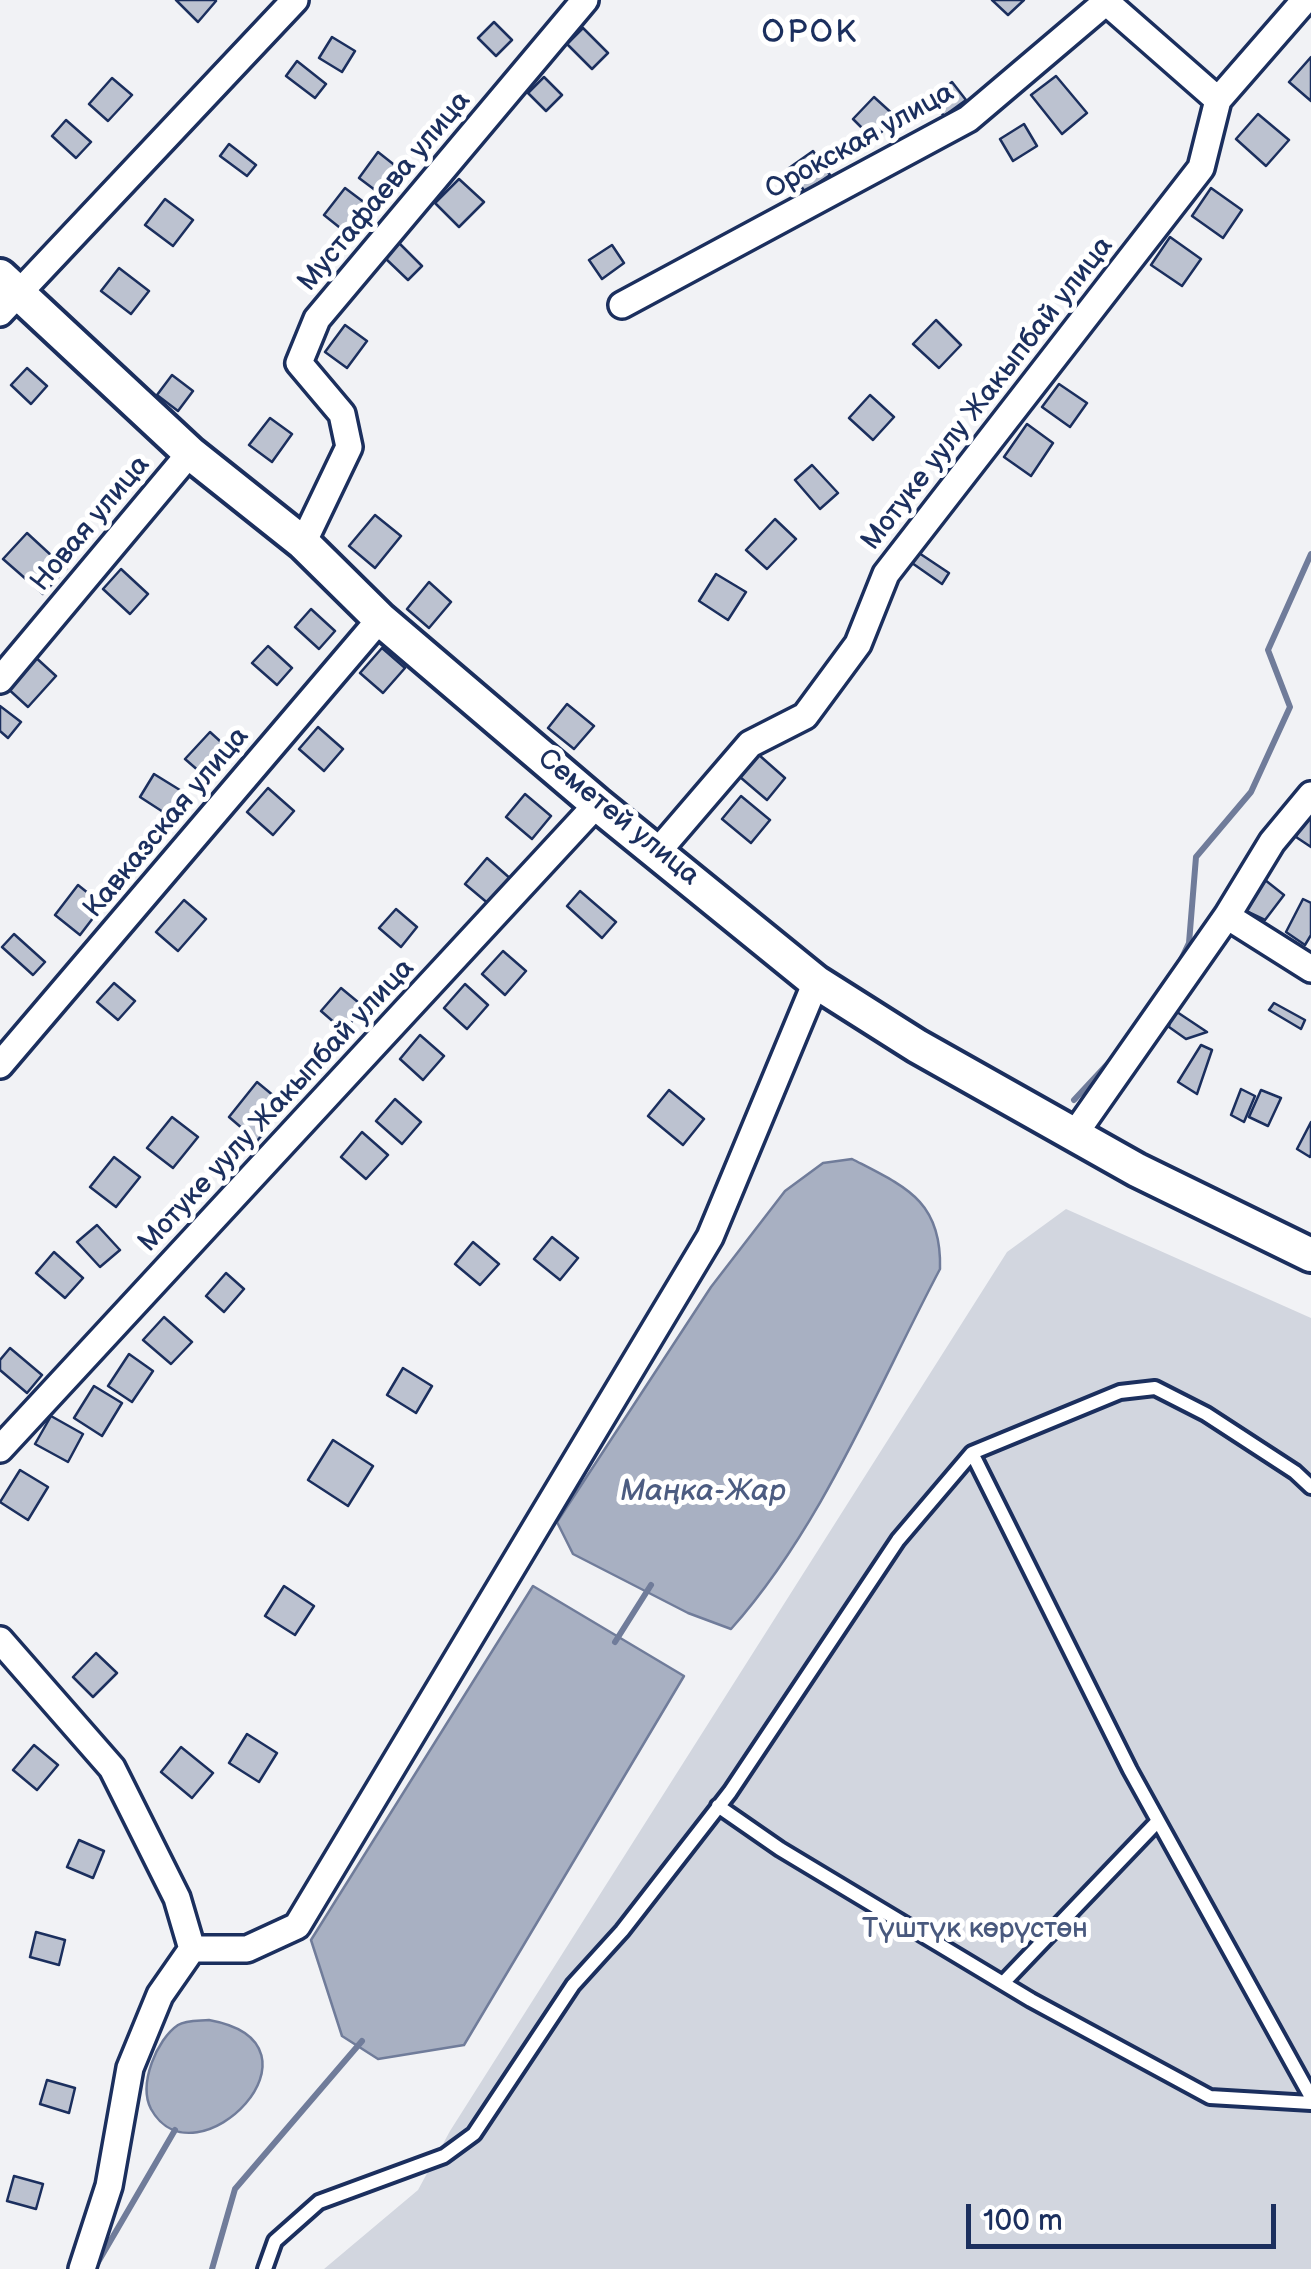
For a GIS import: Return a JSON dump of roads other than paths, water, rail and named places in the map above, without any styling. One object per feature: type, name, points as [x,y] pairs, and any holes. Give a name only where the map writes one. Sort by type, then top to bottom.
[{"type":"street","points":[[6,294],[295,0]]},
{"type":"street","name":"Мустафаева улица","points":[[303,543],[349,448],[342,414],[299,363],[317,319],[585,0]]},
{"type":"street","name":"Мотуке уулу Жакыпбай улица","points":[[659,850],[750,744],[805,716],[858,644],[886,574],[1201,168],[1218,100],[1304,0]]},
{"type":"street","points":[[1105,1],[1218,100]]},
{"type":"street","name":"Орокская улица","points":[[622,305],[968,119],[1105,1]]},
{"type":"street","name":"Семетей улица","points":[[6,294],[190,453],[303,543],[380,618],[597,804],[659,850],[816,982],[917,1046],[1074,1135],[1311,1255]]},
{"type":"street","name":"Новая улица","points":[[0,680],[190,453]]},
{"type":"street","name":"Кавказская улица","points":[[0,1065],[380,618]]},
{"type":"street","points":[[1074,1135],[1227,916],[1272,842],[1311,794]]},
{"type":"street","name":"Мотуке уулу Жакыпбай улица","points":[[0,1449],[597,804]]},
{"type":"street","points":[[1227,916],[1311,969]]},
{"type":"street","points":[[192,1949],[247,1948],[297,1926],[710,1237],[816,982]]},
{"type":"street","points":[[0,1640],[112,1768],[177,1898],[192,1949]]},
{"type":"street","points":[[82,2269],[109,2186],[130,2068],[160,1995],[192,1949]]},
{"type":"lane","points":[[265,2269],[276,2241],[319,2202],[444,2156],[474,2134],[574,1985],[622,1931],[718,1806],[846,1623],[898,1540],[972,1453],[1120,1392],[1155,1388],[1206,1414],[1311,1487]]},
{"type":"lane","points":[[972,1453],[1158,1821],[1311,2100]]},
{"type":"lane","points":[[718,1806],[780,1850],[1003,1983],[1210,2097],[1311,2100]]},
{"type":"lane","points":[[1003,1983],[1158,1821]]},
{"type":"water","name":"Маңка-Жар","points":[[852,1159],[889,1178],[917,1199],[935,1227],[940,1269],[820,1502],[793,1547],[731,1629],[688,1613],[573,1554],[557,1522],[711,1287],[785,1191],[823,1163]]},
{"type":"water","points":[[533,1586],[684,1676],[464,2045],[378,2059],[342,2036],[311,1940]]},
{"type":"water","points":[[209,2020],[246,2034],[261,2055],[260,2080],[246,2104],[223,2122],[197,2132],[171,2129],[151,2109],[148,2099],[152,2063],[163,2041],[178,2025]]},
{"type":"waterway","points":[[1178,966],[1189,943],[1196,857],[1251,792],[1290,707],[1268,650],[1311,554]]},
{"type":"waterway","points":[[1074,1100],[1114,1057]]},
{"type":"waterway","points":[[615,1642],[651,1585]]},
{"type":"waterway","points":[[212,2269],[235,2189],[362,2041]]},
{"type":"waterway","points":[[94,2269],[175,2130]]},
{"type":"district","name":"ОРОК","points":[[810,34]]},
{"type":"park label","name":"Түштүк көрүстөн","points":[[975,1930]]}]
